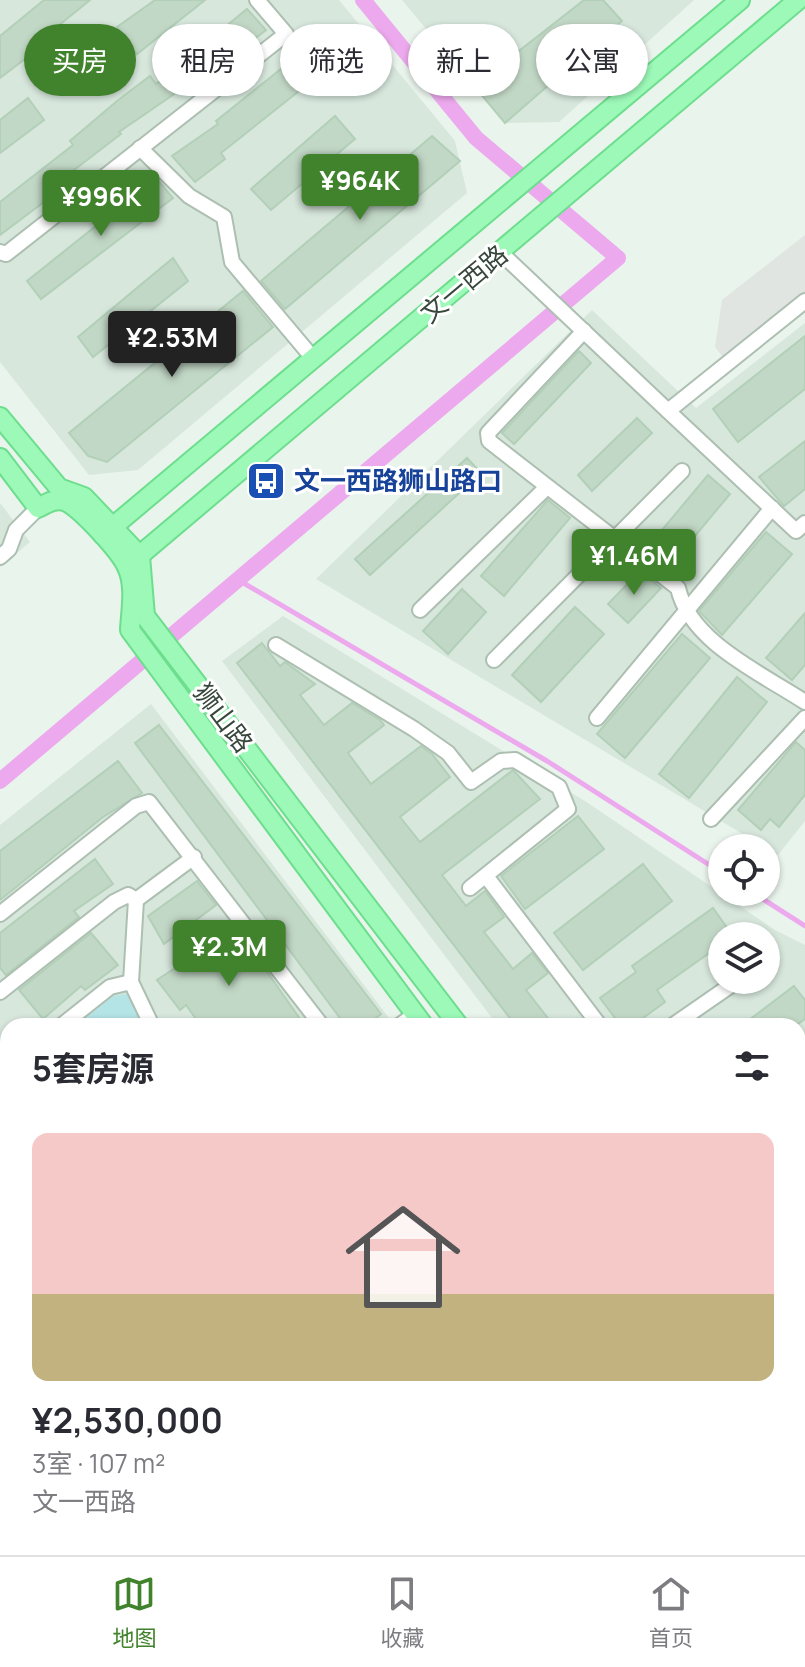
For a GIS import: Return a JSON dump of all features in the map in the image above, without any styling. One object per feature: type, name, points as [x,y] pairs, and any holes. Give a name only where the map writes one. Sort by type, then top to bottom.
[{"type":"main road","name":"文一西路","points":[[108,531],[740,0]]},
{"type":"main road","name":"文一西路","points":[[134,561],[798,0]]},
{"type":"main road","points":[[0,417],[59,488],[84,497],[134,561]]},
{"type":"main road","points":[[0,458],[38,508],[52,500],[67,502],[108,531]]},
{"type":"main road","name":"狮山路","points":[[134,561],[145,616],[453,1018]]},
{"type":"main road","name":"狮山路","points":[[134,561],[130,630],[419,1018]]},
{"type":"street","points":[[0,252],[6,254],[286,34],[257,0]]},
{"type":"street","points":[[140,148],[189,196],[224,217],[232,262],[312,357]]},
{"type":"street","points":[[508,247],[535,285],[772,508],[802,531]]},
{"type":"street","points":[[668,411],[805,301]]},
{"type":"street","points":[[584,331],[488,433],[489,441],[678,588],[685,612],[698,630],[805,702]]},
{"type":"street","points":[[494,660],[682,471]]},
{"type":"street","points":[[420,610],[547,487]]},
{"type":"street","points":[[0,557],[9,549],[16,530],[38,508]]},
{"type":"street","points":[[597,718],[772,508]]},
{"type":"street","points":[[276,645],[414,729],[448,753],[471,782],[501,761],[515,760],[559,787],[568,809],[470,888]]},
{"type":"street","points":[[711,819],[805,718]]},
{"type":"street","points":[[0,914],[136,806],[149,802],[316,1018]]},
{"type":"street","points":[[148,1018],[131,982],[136,900],[194,857]]},
{"type":"street","points":[[486,876],[594,1018]]},
{"type":"street","points":[[0,992],[114,902],[128,895],[136,900]]},
{"type":"street","points":[[71,1018],[110,987],[131,982]]},
{"type":"street","points":[[684,1018],[718,994]]},
{"type":"shaded area","points":[[0,0],[339,0],[359,24],[280,24],[280,96],[392,96],[392,64],[408,84],[408,96],[418,96],[455,141],[467,193],[138,470],[89,475],[0,362]]},
{"type":"shaded area","points":[[402,0],[694,0],[648,42],[648,24],[536,24],[536,96],[588,96],[559,122],[505,123],[482,96],[520,96],[520,24],[422,24]]},
{"type":"shaded area","points":[[805,235],[805,292],[722,356],[715,347],[722,300]]},
{"type":"shaded area","points":[[592,310],[696,408],[805,323],[805,821],[780,852],[780,834],[743,834],[316,579]]},
{"type":"shaded area","points":[[0,503],[30,542],[0,567]]},
{"type":"shaded area","points":[[283,616],[588,803],[708,884],[708,906],[740,906],[763,922],[708,922],[708,994],[780,994],[780,932],[805,945],[805,1018],[492,1018],[222,661]]},
{"type":"shaded area","points":[[151,704],[389,1018],[0,1018],[0,825]]},
{"type":"shaded area","points":[[127,994],[140,1018],[86,1018],[113,996]]},
{"type":"building","points":[[44,0],[90,0],[60,24],[24,24],[24,60],[0,78],[0,36]]},
{"type":"building","points":[[155,0],[205,0],[175,24],[152,24],[152,42],[137,54],[136,24],[121,24]]},
{"type":"building","points":[[584,0],[603,0],[622,21],[619,24],[553,24]]},
{"type":"building","points":[[247,9],[261,24],[229,24]]},
{"type":"building","points":[[536,38],[536,96],[505,123],[482,96],[520,96],[520,50]]},
{"type":"building","points":[[280,70],[280,96],[293,96],[221,153],[225,159],[195,182],[172,156],[218,124],[216,121],[247,96],[264,96],[264,82]]},
{"type":"building","points":[[150,76],[152,96],[171,96],[119,132],[121,134],[74,170],[80,175],[0,235],[0,202],[73,145],[70,141],[117,101],[124,96],[136,96],[136,87]]},
{"type":"building","points":[[28,98],[44,120],[0,153],[0,120]]},
{"type":"building","points":[[335,116],[355,139],[271,210],[251,189]]},
{"type":"building","points":[[432,136],[460,161],[285,309],[261,281]]},
{"type":"building","points":[[156,178],[173,198],[41,299],[27,281]]},
{"type":"building","points":[[173,258],[188,281],[93,357],[78,337]]},
{"type":"building","points":[[243,291],[273,327],[107,462],[88,456],[69,433]]},
{"type":"building","points":[[805,336],[805,389],[738,442],[713,409]]},
{"type":"building","points":[[579,351],[591,363],[514,444],[502,433]]},
{"type":"building","points":[[637,418],[652,433],[592,491],[578,475]]},
{"type":"building","points":[[805,441],[805,489],[784,506],[759,477]]},
{"type":"building","points":[[467,458],[481,473],[370,575],[355,559]]},
{"type":"building","points":[[708,475],[730,494],[674,561],[652,542]]},
{"type":"building","points":[[548,500],[570,518],[504,596],[481,576]]},
{"type":"building","points":[[766,532],[792,554],[722,635],[699,611]]},
{"type":"building","points":[[640,571],[661,588],[628,623],[608,604]]},
{"type":"building","points":[[462,589],[486,612],[448,654],[423,631]]},
{"type":"building","points":[[575,607],[604,634],[541,702],[512,675]]},
{"type":"building","points":[[805,613],[805,665],[792,680],[766,658]]},
{"type":"building","points":[[682,634],[710,658],[625,758],[597,734]]},
{"type":"building","points":[[262,643],[280,666],[285,662],[315,684],[300,695],[324,725],[352,703],[380,720],[384,725],[348,753],[371,784],[421,746],[432,754],[450,777],[400,817],[420,842],[513,770],[540,799],[442,875],[466,906],[485,891],[504,917],[484,932],[513,969],[532,953],[548,973],[526,990],[548,1018],[510,1018],[237,663]]},
{"type":"building","points":[[737,677],[767,702],[689,798],[659,774]]},
{"type":"building","points":[[159,725],[381,1014],[376,1018],[340,1018],[135,743]]},
{"type":"building","points":[[796,742],[805,750],[805,795],[779,827],[770,819],[761,830],[738,810]]},
{"type":"building","points":[[118,761],[142,793],[103,817],[0,900],[0,851]]},
{"type":"building","points":[[578,816],[604,849],[525,909],[501,876]]},
{"type":"building","points":[[95,859],[113,884],[74,911],[79,917],[6,975],[0,968],[0,933]]},
{"type":"building","points":[[643,864],[672,901],[583,970],[554,933]]},
{"type":"building","points":[[197,881],[216,905],[164,944],[148,916]]},
{"type":"building","points":[[713,908],[723,922],[708,922],[708,954],[657,990],[665,1002],[643,1018],[615,1018],[600,998],[636,972],[632,966]]},
{"type":"building","points":[[234,929],[299,1018],[195,1018],[186,1005],[180,1010],[157,980]]},
{"type":"building","points":[[91,933],[118,965],[85,990],[81,986],[44,1018],[19,990]]},
{"type":"building","points":[[794,986],[805,1000],[805,1018],[752,1018]]},
{"type":"waterway","points":[[0,781],[618,258],[476,138],[363,0]]},
{"type":"waterway","points":[[240,581],[547,761],[708,864]]},
{"type":"waterway","points":[[774,906],[805,926]]},
{"type":"place","name":"文一西路狮山路口","points":[[266,481]]}]
